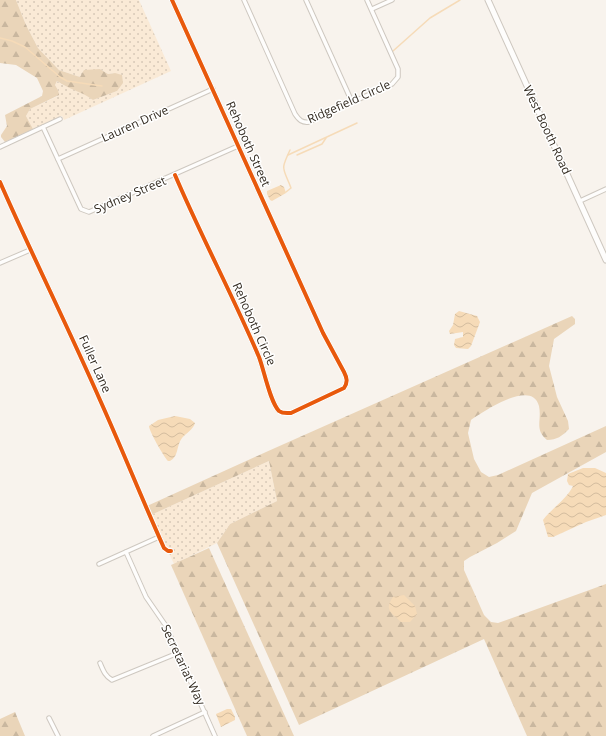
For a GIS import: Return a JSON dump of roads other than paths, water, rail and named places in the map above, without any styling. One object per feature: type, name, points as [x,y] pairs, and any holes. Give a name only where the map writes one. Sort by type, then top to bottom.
[{"type":"street","name":"Rehoboth Street","points":[[172,0],[306,295]]},
{"type":"street","name":"Ridgefield Circle","points":[[244,0],[298,119],[309,122],[392,84],[398,77],[398,69],[367,0]]},
{"type":"street","points":[[306,0],[352,102]]},
{"type":"street","points":[[372,9],[392,0]]},
{"type":"street","name":"West Booth Road","points":[[488,0],[606,260]]},
{"type":"street","name":"Lauren Drive","points":[[58,159],[213,89]]},
{"type":"street","points":[[0,147],[60,119]]},
{"type":"street","name":"Sydney Street","points":[[43,127],[81,209],[89,212],[176,175],[238,146]]},
{"type":"street","name":"Rehoboth Circle","points":[[176,175],[191,212],[258,356],[270,393],[277,408],[283,413],[291,413],[344,388],[347,383],[344,372],[324,336],[306,295]]},
{"type":"street","name":"Fuller Lane","points":[[0,182],[97,393],[164,548],[171,551]]},
{"type":"street","points":[[580,201],[606,189]]},
{"type":"street","points":[[0,263],[30,250]]},
{"type":"street","points":[[99,564],[159,537]]},
{"type":"street","name":"Secretariat Way","points":[[126,552],[146,597],[166,626],[215,736]]},
{"type":"street","points":[[100,663],[105,674],[112,680],[178,652]]},
{"type":"street","points":[[152,736],[205,712]]},
{"type":"street","points":[[49,718],[58,736]]},
{"type":"water","points":[[281,185],[284,187],[286,193],[272,201],[270,200],[267,191]]},
{"type":"water","points":[[459,311],[477,316],[480,322],[471,346],[468,349],[456,348],[454,345],[455,339],[463,337],[463,332],[450,334],[449,331],[453,325],[455,314]]},
{"type":"water","points":[[175,416],[190,419],[195,423],[193,428],[180,441],[173,459],[168,461],[151,433],[149,426],[158,420]]},
{"type":"water","points":[[583,468],[595,468],[606,473],[606,515],[586,522],[553,537],[548,537],[543,520],[567,495],[573,486],[569,485],[567,481],[568,474]]},
{"type":"water","points":[[404,595],[415,606],[417,614],[410,622],[401,622],[389,608],[390,601],[393,597]]},
{"type":"water","points":[[227,709],[231,709],[235,720],[221,727],[216,714]]},
{"type":"waterway","points":[[393,51],[430,18],[460,0]]},
{"type":"waterway","points":[[0,38],[12,41],[25,47],[60,77],[67,81],[102,86]]},
{"type":"waterway","points":[[288,155],[357,123]]},
{"type":"waterway","points":[[297,155],[322,144],[326,138]]},
{"type":"waterway","points":[[286,192],[291,188],[284,169],[290,150]]}]
